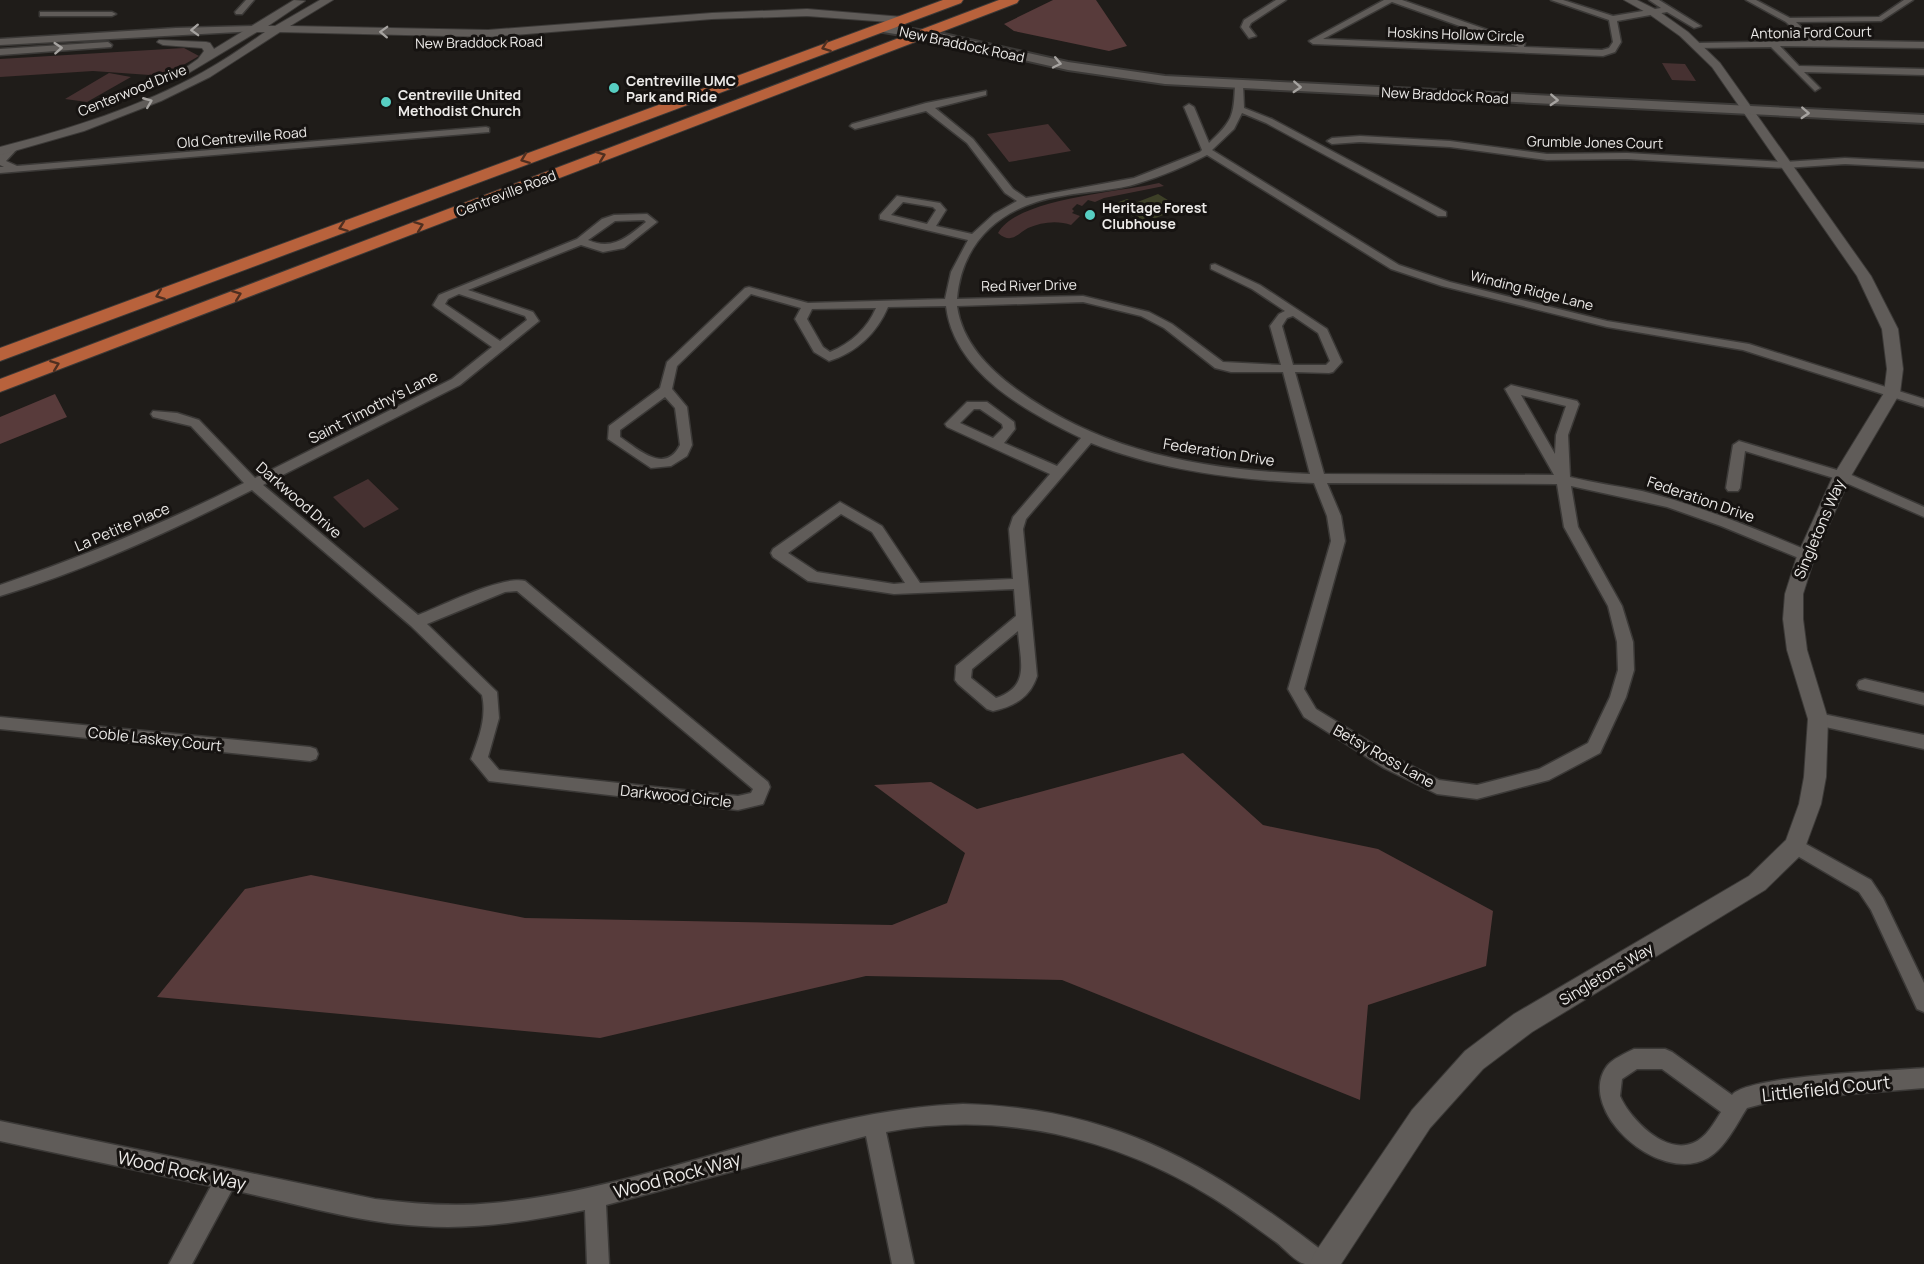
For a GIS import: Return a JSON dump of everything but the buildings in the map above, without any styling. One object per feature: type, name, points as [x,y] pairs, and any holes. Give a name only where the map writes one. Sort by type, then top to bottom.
[{"type":"highway","name":"Centreville Road","points":[[0,355],[702,92],[956,0]]},
{"type":"highway","name":"Centreville Road","points":[[0,386],[1012,0]]},
{"type":"main road","name":"New Braddock Road","points":[[903,20],[1080,56],[1176,70],[1743,104],[1924,119]]},
{"type":"main road","name":"New Braddock Road","points":[[881,28],[921,34],[1095,70],[1165,80],[1743,104],[1924,107]]},
{"type":"street","points":[[239,12],[250,0]]},
{"type":"street","name":"Centerwood Drive","points":[[0,141],[73,120],[123,101],[178,76],[302,0]]},
{"type":"street","name":"Centerwood Drive","points":[[0,151],[84,126],[154,100],[208,74],[328,0]]},
{"type":"street","points":[[1252,36],[1245,27],[1247,22],[1282,0]]},
{"type":"street","points":[[1392,0],[1539,51]]},
{"type":"street","name":"Hoskins Hollow Circle","points":[[1392,0],[1313,41],[1589,54],[1612,50],[1617,42],[1613,19]]},
{"type":"street","points":[[1555,0],[1613,19],[1653,6],[1669,9],[1697,26]]},
{"type":"street","name":"Singletons Way","points":[[1322,1264],[1421,1119],[1445,1089],[1474,1060],[1523,1023],[1757,883],[1795,846],[1810,804],[1815,777],[1818,719],[1797,650],[1793,619],[1796,585],[1806,556],[1842,476],[1892,393],[1895,369],[1890,329],[1880,304],[1864,276],[1716,65],[1653,6],[1629,0]]},
{"type":"street","points":[[1750,0],[1789,20],[1813,43]]},
{"type":"street","points":[[1789,20],[1881,19],[1909,0]]},
{"type":"street","points":[[50,7],[43,14],[112,14]]},
{"type":"street","points":[[310,10],[304,18],[309,22],[356,31]]},
{"type":"street","name":"New Braddock Road","points":[[0,42],[176,31],[253,29],[503,33],[767,12],[828,12],[903,20]]},
{"type":"street","name":"New Braddock Road","points":[[0,52],[238,39],[479,44],[743,22],[817,22],[881,28]]},
{"type":"street","points":[[163,42],[206,45],[210,51],[202,62]]},
{"type":"street","name":"Antonia Ford Court","points":[[1698,46],[1775,46],[1813,43],[1924,45]]},
{"type":"street","points":[[1775,46],[1815,88]]},
{"type":"street","points":[[1799,69],[1924,72]]},
{"type":"street","points":[[950,303],[960,261],[985,224],[1003,211],[1024,201],[1059,192],[1136,181],[1184,163],[1207,151],[1231,127],[1239,109],[1239,84]]},
{"type":"street","points":[[855,126],[983,93]]},
{"type":"street","points":[[926,106],[970,141],[1009,191],[1024,201]]},
{"type":"street","points":[[1189,106],[1207,151]]},
{"type":"street","points":[[1239,109],[1269,121],[1442,214]]},
{"type":"street","name":"Old Centreville Road","points":[[0,170],[486,130]]},
{"type":"street","name":"Grumble Jones Court","points":[[1332,141],[1360,139],[1450,144],[1547,157],[1627,156],[1785,165],[1845,161],[1924,165]]},
{"type":"street","points":[[14,148],[3,156],[1,162],[17,169]]},
{"type":"street","name":"Winding Ridge Lane","points":[[1207,151],[1395,267],[1422,277],[1607,324],[1745,347],[1924,403]]},
{"type":"street","points":[[929,228],[941,210],[936,205],[901,198],[884,217],[929,228],[974,238]]},
{"type":"street","points":[[500,347],[439,304],[443,297],[581,241],[606,221],[614,218],[647,218],[652,222],[620,248],[610,250],[581,241]]},
{"type":"street","name":"Red River Drive","points":[[666,390],[670,365],[749,290],[808,306],[1083,299],[1145,314],[1168,326],[1219,365],[1231,368],[1329,369],[1336,362],[1323,331],[1256,287],[1215,267]]},
{"type":"street","name":"Saint Timothy's Lane","points":[[253,484],[456,382],[533,321],[529,314],[458,290]]},
{"type":"street","name":"Federation Drive","points":[[950,303],[966,345],[985,370],[1010,392],[1029,406],[1090,436],[1130,451],[1193,467],[1281,478],[1563,480],[1616,489],[1668,502],[1732,524],[1806,556]]},
{"type":"street","points":[[808,306],[801,319],[818,349],[829,357],[845,351],[872,328],[878,320],[883,305]]},
{"type":"street","name":"Betsy Ross Lane","points":[[1294,311],[1283,316],[1276,326],[1318,477],[1334,516],[1338,541],[1296,689],[1310,713],[1390,763],[1437,787],[1477,792],[1543,775],[1594,748],[1618,697],[1626,670],[1621,622],[1571,527],[1563,480]]},
{"type":"street","points":[[1511,389],[1573,404],[1562,435],[1563,480],[1511,389]]},
{"type":"street","points":[[666,390],[681,407],[686,445],[682,453],[666,463],[651,464],[614,439],[614,429],[666,390]]},
{"type":"street","name":"Darkwood Drive","points":[[157,414],[195,423],[253,484],[416,622]]},
{"type":"street","points":[[1024,618],[964,666],[963,680],[993,705],[1007,702],[1026,687],[1029,676],[1024,618],[1019,584],[1016,529],[1020,517],[1090,436]]},
{"type":"street","points":[[995,444],[1058,472]]},
{"type":"street","points":[[1733,488],[1739,445],[1842,476],[1924,512]]},
{"type":"street","name":"La Petite Place","points":[[0,591],[135,541],[253,484]]},
{"type":"street","points":[[916,588],[877,530],[840,507],[778,554],[813,577],[894,588],[916,588],[1019,584]]},
{"type":"street","name":"Darkwood Circle","points":[[520,585],[762,787],[757,799],[738,803],[495,776],[479,759],[490,731],[493,707],[489,692],[416,622],[503,587],[520,585]]},
{"type":"street","points":[[1865,686],[1924,699]]},
{"type":"street","points":[[1818,719],[1924,742]]},
{"type":"street","name":"Coble Laskey Court","points":[[0,723],[310,754]]},
{"type":"street","points":[[1795,846],[1865,886],[1877,904],[1924,1003]]},
{"type":"street","name":"Littlefield Court","points":[[1734,1109],[1665,1059],[1634,1059],[1614,1073],[1609,1094],[1622,1119],[1645,1140],[1673,1156],[1697,1153],[1714,1140],[1741,1099],[1777,1090],[1924,1078]]},
{"type":"street","name":"Wood Rock Way","points":[[0,1131],[375,1210],[428,1216],[496,1213],[549,1207],[874,1124],[934,1115],[990,1114],[1047,1121],[1103,1135],[1160,1157],[1214,1186],[1263,1219],[1322,1264]]},
{"type":"street","points":[[874,1124],[903,1264]]},
{"type":"street","points":[[180,1264],[226,1180]]},
{"type":"street","points":[[595,1197],[598,1264]]},
{"type":"shaded area","points":[[1053,0],[1096,0],[1127,46],[1109,51],[1014,31],[1004,24]]},
{"type":"shaded area","points":[[184,48],[199,56],[164,76],[93,71],[0,77],[0,59]]},
{"type":"shaded area","points":[[1662,63],[1685,64],[1696,81],[1672,80]]},
{"type":"shaded area","points":[[109,73],[131,77],[87,102],[65,99]]},
{"type":"shaded area","points":[[1048,124],[1071,151],[1009,162],[987,134]]},
{"type":"shaded area","points":[[1159,183],[1164,186],[1104,198],[1095,202],[1088,200],[1082,206],[1077,204],[1072,209],[1074,211],[1072,213],[1080,216],[1071,225],[1055,222],[1038,224],[1011,238],[998,233],[1009,221],[1048,204]]},
{"type":"shaded area","points":[[1158,194],[1181,208],[1143,223],[1113,204],[1127,199],[1135,203]]},
{"type":"shaded area","points":[[55,394],[67,417],[0,444],[0,417]]},
{"type":"shaded area","points":[[368,479],[399,509],[364,528],[333,497]]},
{"type":"shaded area","points":[[1183,753],[1263,825],[1378,849],[1493,911],[1486,966],[1368,1005],[1360,1100],[1062,980],[866,976],[600,1038],[157,997],[245,889],[311,875],[525,918],[892,925],[947,903],[965,853],[874,785],[931,782],[977,809]]},
{"type":"place","name":"Centreville UMC Park and Ride","points":[[614,88]]},
{"type":"place","name":"Centreville United Methodist Church","points":[[386,102]]},
{"type":"place","name":"Heritage Forest Clubhouse","points":[[1090,215]]}]
